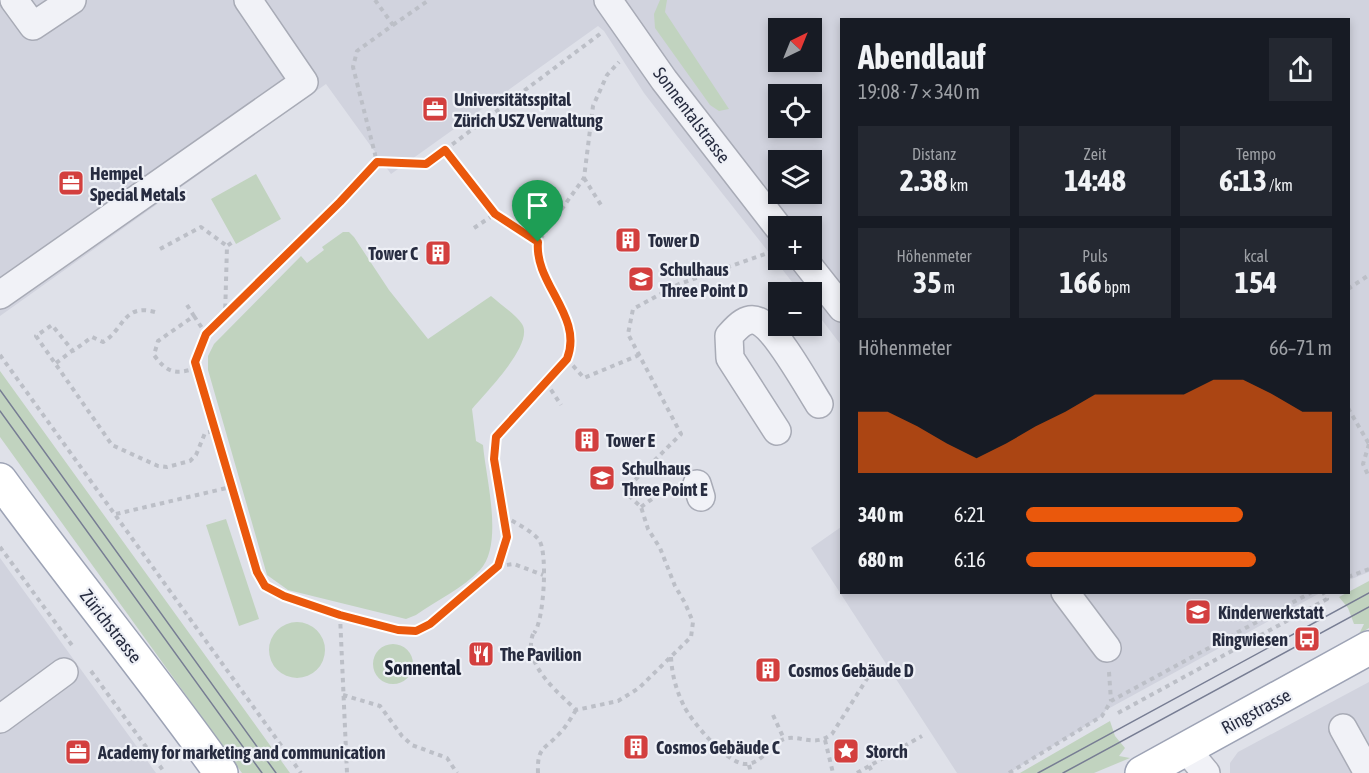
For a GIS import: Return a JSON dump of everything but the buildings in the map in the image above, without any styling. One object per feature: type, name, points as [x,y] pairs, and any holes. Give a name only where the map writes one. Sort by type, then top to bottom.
[{"type":"main road","name":"Zürichstrasse","points":[[0,480],[45,543],[165,694],[221,773]]},
{"type":"main road","name":"Ringstrasse","points":[[1142,773],[1196,761],[1369,648]]},
{"type":"street","points":[[14,0],[33,26],[72,0]]},
{"type":"street","points":[[0,295],[304,82],[248,0]]},
{"type":"street","name":"Sonnentalstrasse","points":[[612,1],[664,80],[768,228]]},
{"type":"street","points":[[812,270],[840,305]]},
{"type":"street","points":[[777,431],[730,358],[729,336],[738,325],[748,320],[760,321],[772,332],[819,404]]},
{"type":"street","points":[[1066,594],[1107,648]]},
{"type":"street","points":[[0,719],[64,672]]},
{"type":"street","points":[[1343,728],[1368,773]]},
{"type":"path","points":[[375,0],[393,25]]},
{"type":"path","points":[[377,162],[353,67],[357,51],[429,0]]},
{"type":"path","points":[[604,30],[426,164],[377,162],[206,334],[195,362],[196,368],[257,572],[265,586],[284,596],[340,615],[398,630],[416,631],[430,624],[498,566],[507,537],[494,459],[496,437],[567,359],[573,335],[537,258],[538,242],[584,178],[593,106],[608,75],[623,57]]},
{"type":"path","points":[[445,150],[495,214],[538,242]]},
{"type":"path","points":[[584,178],[601,205]]},
{"type":"path","points":[[474,228],[495,214]]},
{"type":"path","points":[[160,249],[201,227],[227,246]]},
{"type":"path","points":[[227,246],[234,241]]},
{"type":"path","points":[[538,773],[537,760],[542,747],[558,735],[576,710],[618,701],[639,688],[691,637],[693,622],[660,548],[648,530],[641,507],[624,491],[681,434],[628,334],[633,309],[679,284],[768,243]]},
{"type":"path","points":[[225,317],[227,246]]},
{"type":"path","points":[[1350,288],[1369,276]]},
{"type":"path","points":[[188,305],[206,334]]},
{"type":"path","points":[[56,363],[92,338],[103,342],[111,338],[120,324],[142,308],[155,312]]},
{"type":"path","points":[[194,316],[158,341],[154,355],[170,372],[176,374],[196,368]]},
{"type":"path","points":[[73,351],[52,325],[36,336],[112,445],[158,466],[167,467],[190,461],[196,455],[205,433],[214,431]]},
{"type":"path","points":[[0,355],[301,773]]},
{"type":"path","points":[[567,359],[585,378],[639,355]]},
{"type":"path","points":[[546,382],[561,405]]},
{"type":"path","points":[[1350,411],[1369,444],[1363,464],[1369,477]]},
{"type":"path","points":[[116,514],[231,487]]},
{"type":"path","points":[[504,515],[540,542],[544,557],[541,619],[530,642],[542,677],[576,710]]},
{"type":"path","points":[[498,566],[514,564],[543,575]]},
{"type":"path","points":[[1350,576],[1369,568]]},
{"type":"path","points":[[1010,773],[1102,716],[1111,701],[1308,594]]},
{"type":"path","points":[[1118,713],[1327,599],[1324,594]]},
{"type":"path","points":[[1303,612],[1303,619]]},
{"type":"path","points":[[340,615],[347,773]]},
{"type":"path","points":[[671,657],[672,677],[685,708],[721,751],[740,764],[749,765],[784,739],[825,740],[832,734],[870,674],[877,668]]},
{"type":"path","points":[[344,695],[380,706],[402,736],[412,745],[447,758],[457,773]]},
{"type":"path","points":[[1140,701],[1148,704]]},
{"type":"path","points":[[773,715],[784,739]]},
{"type":"path","points":[[857,773],[922,736]]},
{"type":"path","points":[[825,740],[833,773]]},
{"type":"path","points":[[749,765],[751,773]]},
{"type":"path","points":[[869,766],[873,773]]},
{"type":"shaded area","points":[[0,0],[1369,0],[1369,572],[1350,580],[1350,18],[840,18],[840,344],[822,320],[822,282],[792,282],[783,270],[822,270],[822,216],[768,216],[768,251],[644,93],[604,31],[598,26],[391,174],[326,84],[0,316]]},
{"type":"shaded area","points":[[840,528],[840,593],[811,548]]},
{"type":"shaded area","points":[[0,558],[156,773],[0,773]]},
{"type":"shaded area","points":[[841,594],[1318,594],[1106,710],[1102,716],[1009,773],[957,773]]},
{"type":"shaded area","points":[[1369,682],[1369,773],[1230,773],[1230,763],[1238,752]]},
{"type":"green space","points":[[660,0],[667,0],[665,12],[729,109],[719,111],[710,105],[655,28],[654,14]]},
{"type":"green space","points":[[256,174],[281,219],[236,244],[211,199]]},
{"type":"green space","points":[[343,232],[349,232],[354,237],[389,290],[428,339],[491,296],[519,320],[524,333],[515,356],[472,409],[476,441],[483,445],[492,511],[491,544],[487,559],[480,570],[466,583],[406,619],[288,590],[267,575],[208,370],[208,356],[214,344],[301,256],[307,263],[324,250],[322,247]]},
{"type":"green space","points":[[0,371],[290,773],[242,773],[0,437]]},
{"type":"green space","points":[[226,519],[259,619],[239,626],[206,525]]},
{"type":"green space","points":[[1369,581],[1369,628],[1359,634],[1364,624],[1354,624],[1348,608],[1339,597],[1350,594],[1350,591]]},
{"type":"green space","points":[[291,622],[303,622],[313,626],[321,634],[325,650],[321,666],[313,674],[303,678],[291,678],[281,674],[273,666],[269,656],[269,644],[273,634],[281,626]]},
{"type":"green space","points":[[393,644],[401,645],[407,650],[412,656],[412,672],[407,678],[401,683],[393,684],[385,683],[379,678],[374,672],[373,664],[374,656],[379,650],[385,645]]},
{"type":"green space","points":[[1110,721],[1115,736],[1125,748],[1119,756],[1130,758],[1094,773],[1020,773]]},
{"type":"tram line","points":[[0,390],[276,773]]},
{"type":"tram line","points":[[0,411],[262,773]]},
{"type":"tram line","points":[[1038,773],[1369,593]]},
{"type":"tram line","points":[[1063,773],[1369,607]]},
{"type":"place","name":"Universitätsspital Zürich USZ Verwaltung","points":[[435,109]]},
{"type":"place","name":"Hempel Special Metals","points":[[71,183]]},
{"type":"place","name":"Tower D","points":[[628,240]]},
{"type":"place","name":"Tower C","points":[[438,253]]},
{"type":"place","name":"Schulhaus Three Point D","points":[[641,279]]},
{"type":"place","name":"Tower E","points":[[587,440]]},
{"type":"place","name":"Schulhaus Three Point E","points":[[602,478]]},
{"type":"place","name":"Kinderwerkstatt","points":[[1198,612]]},
{"type":"place","name":"Ringwiesen","points":[[1307,639]]},
{"type":"place","name":"The Pavilion","points":[[481,654]]},
{"type":"place","name":"Cosmos Gebäude D","points":[[768,670]]},
{"type":"place","name":"Cosmos Gebäude C","points":[[636,747]]},
{"type":"place","name":"Storch","points":[[846,751]]},
{"type":"place","name":"Academy for marketing and communication","points":[[78,752]]},
{"type":"district","name":"Sonnental","points":[[423,667]]},
{"type":"route","points":[[445,150],[495,214],[538,242],[537,258],[573,335],[572,347],[567,359],[496,437],[494,459],[507,537],[498,566],[430,624],[416,631],[398,630],[340,615],[284,596],[265,586],[257,572],[195,362],[206,334],[340,202],[377,162],[426,164],[445,150]]}]
